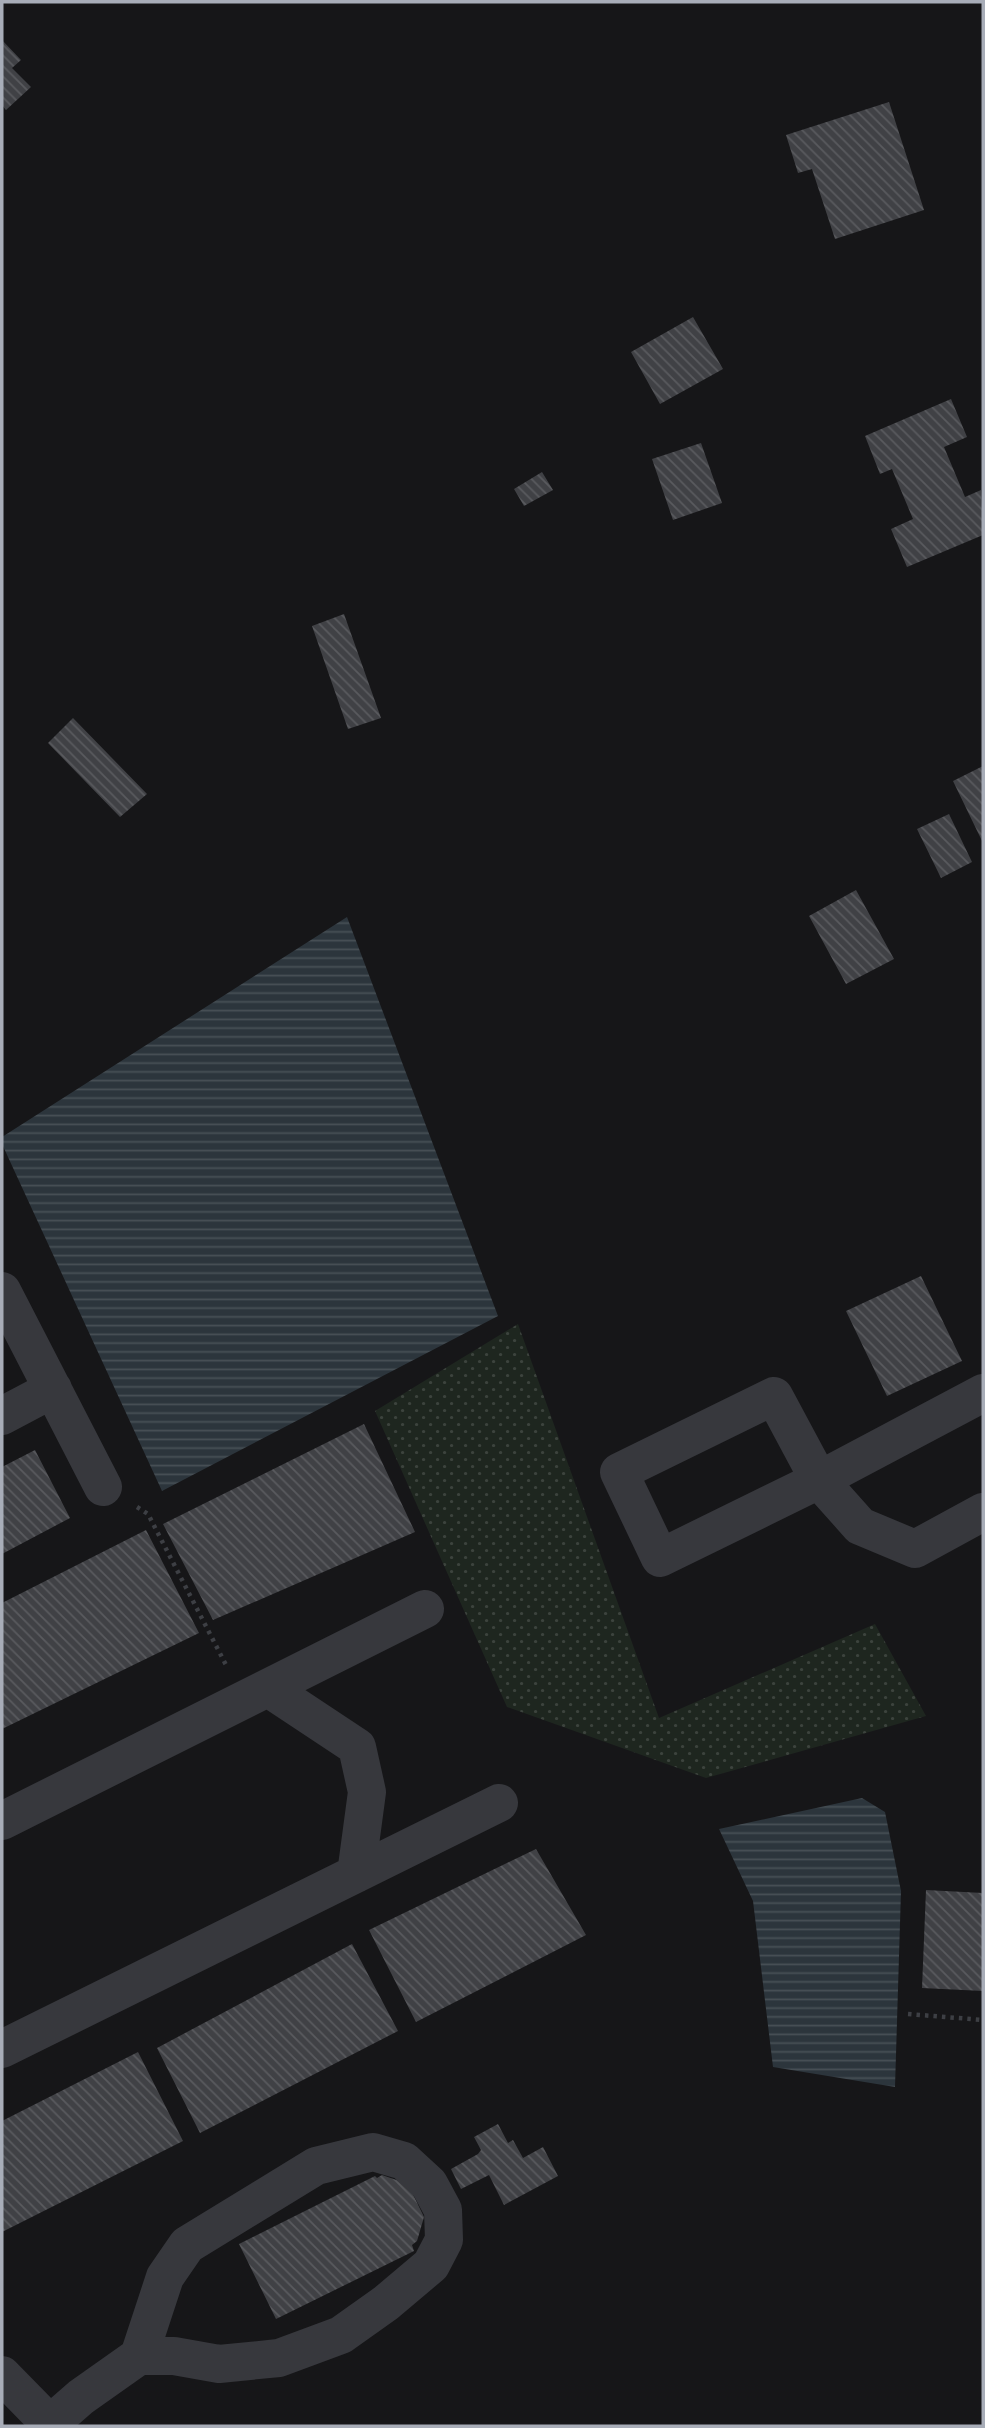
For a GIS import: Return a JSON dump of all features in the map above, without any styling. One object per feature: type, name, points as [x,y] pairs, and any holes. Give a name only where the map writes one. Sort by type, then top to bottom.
[{"type":"street","points":[[2,1291],[103,1487]]},
{"type":"street","points":[[2,1416],[53,1389]]},
{"type":"street","points":[[983,1393],[819,1480],[660,1558],[619,1472],[775,1396],[819,1480],[860,1526],[915,1549],[983,1512]]},
{"type":"street","points":[[2,1821],[425,1609]]},
{"type":"street","points":[[256,1694],[357,1747],[367,1792],[356,1874]]},
{"type":"street","points":[[2,2049],[499,1803]]},
{"type":"street","points":[[2,2375],[51,2425],[81,2397],[139,2356],[174,2356],[219,2364],[279,2358],[341,2335],[387,2303],[431,2265],[444,2240],[443,2210],[429,2184],[404,2161],[373,2152],[316,2165],[187,2245],[165,2277],[139,2356]]},
{"type":"path","points":[[103,1487],[148,1514],[256,1694]]},
{"type":"path","points":[[908,2014],[983,2020]]},
{"type":"shaded area","points":[[347,917],[498,1316],[162,1491],[2,1144],[2,1137]]},
{"type":"shaded area","points":[[518,1324],[659,1718],[875,1624],[926,1716],[706,1778],[507,1707],[375,1411]]},
{"type":"shaded area","points":[[862,1798],[885,1812],[901,1891],[895,2087],[773,2067],[753,1901],[719,1829]]},
{"type":"building","points":[[2,40],[21,60],[12,68],[31,87],[6,110],[2,105]]},
{"type":"building","points":[[889,102],[924,210],[835,239],[812,169],[798,173],[786,135]]},
{"type":"building","points":[[693,317],[723,369],[660,404],[631,352]]},
{"type":"building","points":[[951,399],[967,437],[944,447],[965,497],[981,490],[983,535],[907,567],[891,529],[913,519],[892,469],[880,474],[865,436]]},
{"type":"building","points":[[701,443],[722,503],[673,520],[652,459]]},
{"type":"building","points":[[542,472],[553,490],[524,506],[514,489]]},
{"type":"building","points":[[344,614],[381,718],[348,729],[312,626]]},
{"type":"building","points":[[73,718],[147,794],[120,817],[48,743]]},
{"type":"building","points":[[983,766],[983,843],[953,781]]},
{"type":"building","points":[[949,814],[972,862],[941,878],[917,829]]},
{"type":"building","points":[[856,890],[894,959],[846,984],[809,916]]},
{"type":"building","points":[[921,1276],[962,1361],[887,1396],[846,1311]]},
{"type":"building","points":[[364,1424],[415,1532],[213,1620],[163,1524]]},
{"type":"building","points":[[35,1450],[70,1518],[2,1554],[2,1467]]},
{"type":"building","points":[[146,1530],[199,1633],[2,1729],[2,1603]]},
{"type":"building","points":[[536,1849],[586,1935],[416,2022],[369,1930]]},
{"type":"building","points":[[926,1890],[983,1893],[983,1991],[922,1988]]},
{"type":"building","points":[[352,1944],[398,2031],[200,2133],[157,2048]]},
{"type":"building","points":[[138,2052],[183,2141],[2,2232],[2,2121]]},
{"type":"building","points":[[498,2124],[508,2143],[513,2140],[523,2158],[543,2147],[558,2176],[504,2205],[489,2175],[461,2189],[451,2169],[478,2154],[481,2150],[474,2137]]},
{"type":"building","points":[[382,2175],[408,2184],[424,2217],[417,2241],[412,2245],[414,2251],[276,2319],[239,2244],[375,2176],[377,2178]]}]
